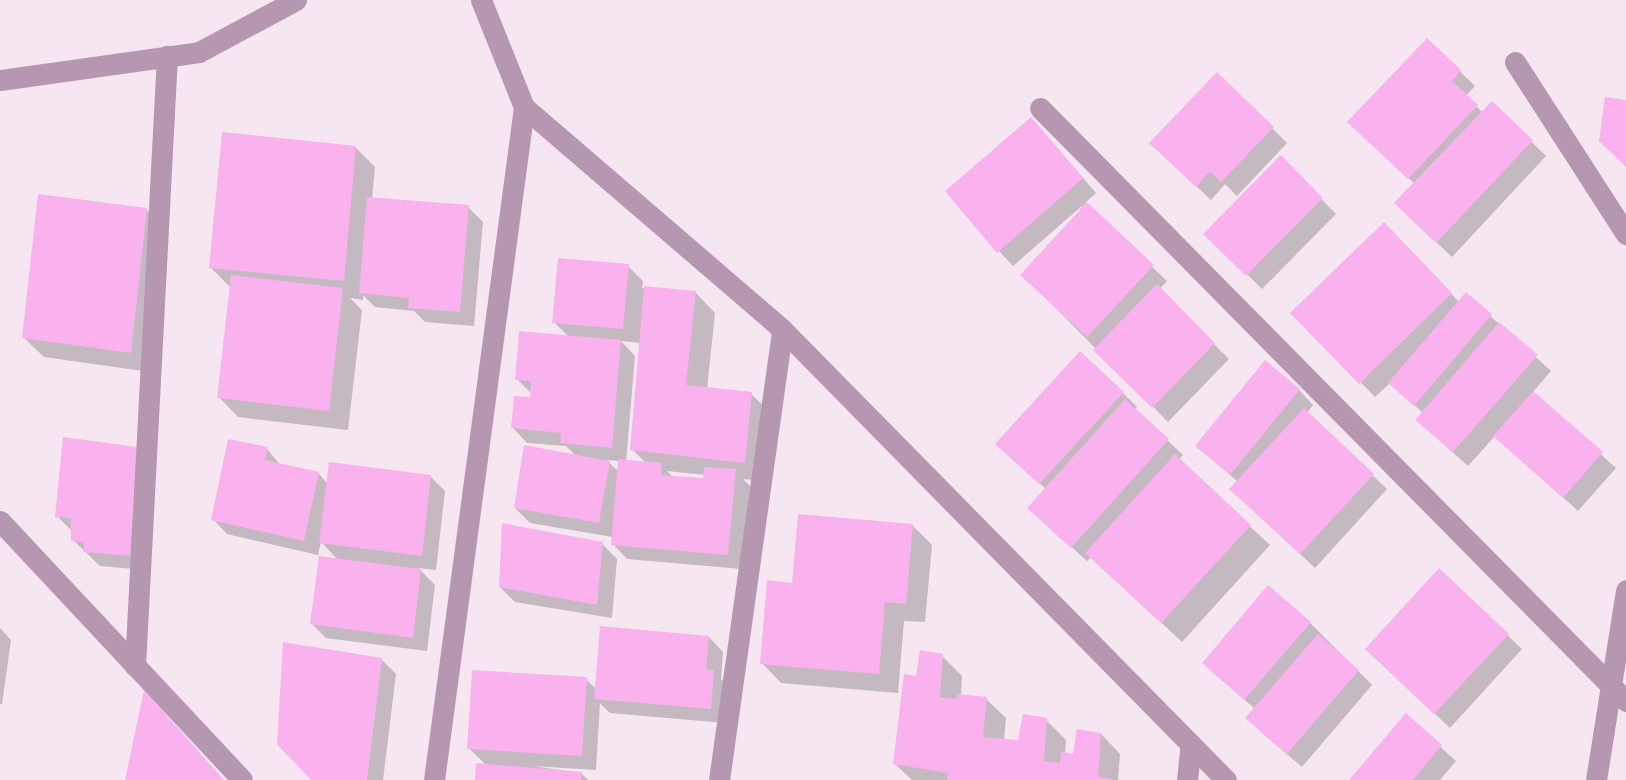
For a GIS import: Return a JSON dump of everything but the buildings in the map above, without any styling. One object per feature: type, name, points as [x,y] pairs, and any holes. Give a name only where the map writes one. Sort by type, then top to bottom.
[{"type":"street","points":[[0,80],[199,52],[296,0]]},
{"type":"street","points":[[481,0],[524,107],[782,329],[1226,780]]},
{"type":"street","points":[[135,666],[167,56]]},
{"type":"street","points":[[1515,62],[1626,234]]},
{"type":"street","points":[[434,780],[524,107]]},
{"type":"street","points":[[1040,108],[1618,694]]},
{"type":"street","points":[[719,780],[782,329]]},
{"type":"street","points":[[0,521],[242,780]]},
{"type":"street","points":[[1596,780],[1618,694],[1626,590]]},
{"type":"street","points":[[1187,780],[1191,744]]}]
